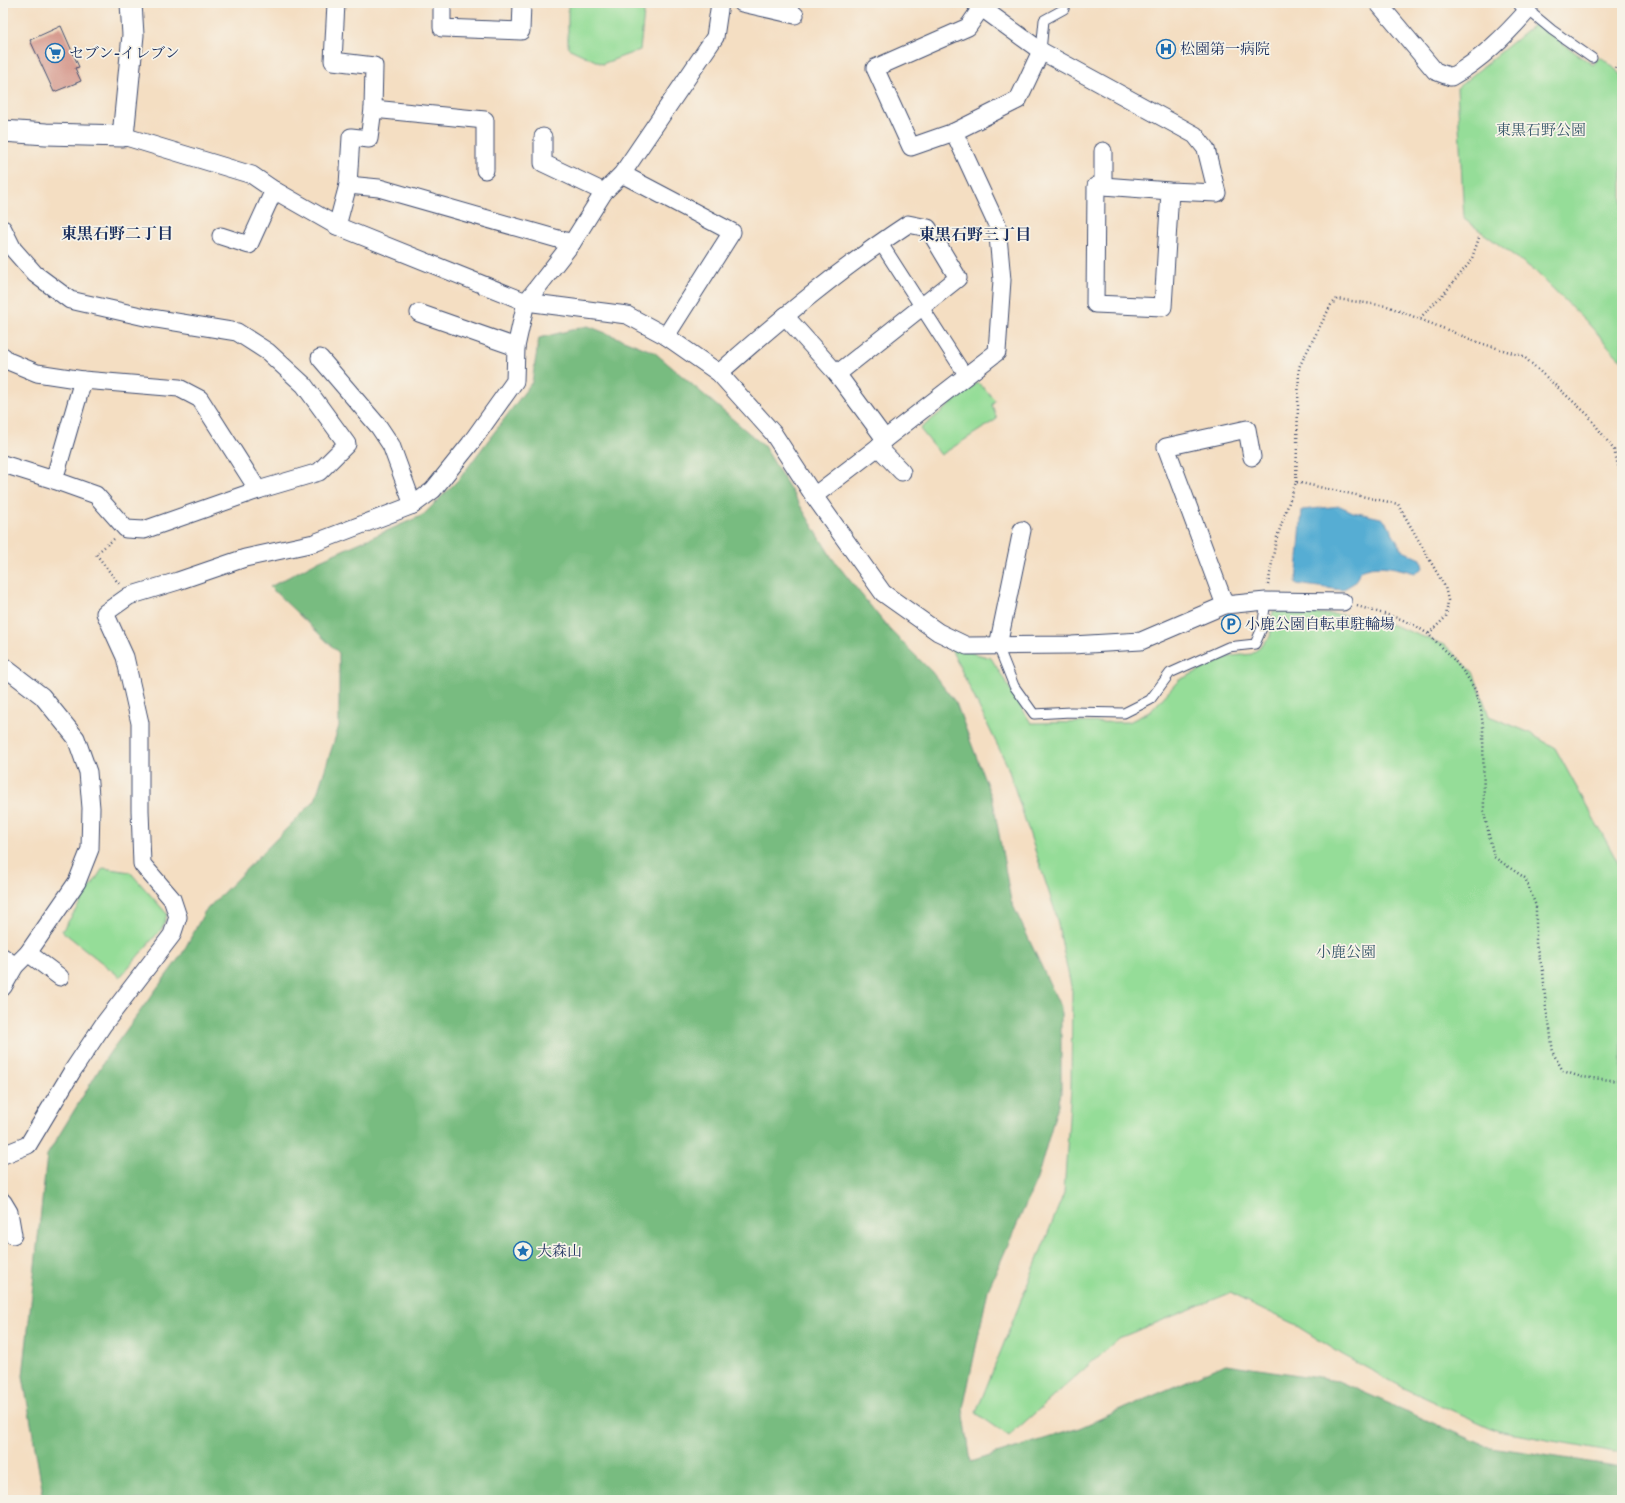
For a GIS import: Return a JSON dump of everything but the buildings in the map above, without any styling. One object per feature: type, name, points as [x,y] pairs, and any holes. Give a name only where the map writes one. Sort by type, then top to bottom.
[{"type":"street","points":[[123,136],[133,35],[131,3]]},
{"type":"street","points":[[336,3],[333,61],[374,66],[373,109],[369,139],[351,137],[348,185],[337,226]]},
{"type":"street","points":[[442,3],[442,28],[521,31],[522,3]]},
{"type":"street","points":[[3,1155],[28,1145],[73,1070],[103,1025],[172,935],[178,917],[172,899],[142,864],[140,810],[140,722],[125,657],[105,613],[128,596],[245,558],[314,543],[412,505],[433,490],[470,444],[515,381],[516,347],[526,302],[572,243],[604,192],[622,174],[715,37],[720,3]]},
{"type":"street","points":[[742,3],[795,15]]},
{"type":"street","points":[[1378,3],[1436,71],[1451,77],[1468,67],[1507,34],[1525,6]]},
{"type":"street","points":[[1041,51],[1018,100],[954,132],[911,148],[875,68],[968,27],[979,5],[1041,51],[1195,135],[1206,149],[1217,192],[1170,191],[1096,186],[1095,304],[1163,307],[1170,191]]},
{"type":"street","points":[[373,109],[485,120],[485,170]]},
{"type":"street","points":[[3,130],[46,134],[123,136],[252,175],[274,190],[337,226],[526,302],[627,315],[666,336],[719,373],[772,433],[814,496],[883,593],[938,632],[967,646],[1072,645],[1141,641],[1225,605],[1266,601],[1343,602]]},
{"type":"street","points":[[814,496],[997,352],[1002,280],[997,225],[954,132]]},
{"type":"street","points":[[543,137],[544,163],[604,192]]},
{"type":"street","points":[[1103,151],[1103,186]]},
{"type":"street","points":[[622,174],[732,232],[666,336]]},
{"type":"street","points":[[348,185],[379,188],[572,243]]},
{"type":"street","points":[[221,236],[249,245],[274,190]]},
{"type":"street","points":[[719,373],[785,316],[880,242],[908,224],[928,228],[958,278],[837,374]]},
{"type":"street","points":[[3,229],[13,249],[35,274],[70,300],[152,318],[237,332],[268,352],[304,385],[346,444],[319,472],[258,490],[144,530],[126,529],[96,495],[3,464]]},
{"type":"street","points":[[880,242],[966,376]]},
{"type":"street","points":[[419,313],[516,347]]},
{"type":"street","points":[[785,316],[837,374],[902,472]]},
{"type":"street","points":[[3,356],[8,361],[37,373],[83,380],[179,388],[200,399],[258,490]]},
{"type":"street","points":[[320,358],[392,445],[412,505]]},
{"type":"street","points":[[54,480],[83,380]]},
{"type":"street","points":[[1225,605],[1166,447],[1247,429],[1252,457]]},
{"type":"street","points":[[998,646],[1022,530]]},
{"type":"street","points":[[3,987],[9,961],[28,953],[77,882],[90,849],[91,808],[88,772],[76,738],[42,696],[4,670]]},
{"type":"street","points":[[28,953],[60,977]]},
{"type":"street","points":[[3,1202],[9,1212],[13,1235]]},
{"type":"lane","points":[[1041,51],[1044,20],[1064,9],[1065,3]]},
{"type":"lane","points":[[1525,6],[1552,30],[1592,58]]},
{"type":"lane","points":[[998,646],[1014,686],[1034,714],[1071,712],[1124,713],[1150,700],[1170,673],[1228,647],[1255,644],[1262,628],[1266,601]]},
{"type":"path","points":[[1614,68],[1622,59]]},
{"type":"path","points":[[1420,318],[1447,290],[1471,261],[1479,238]]},
{"type":"path","points":[[1266,601],[1276,540],[1296,482],[1299,366],[1331,305],[1337,299],[1387,306],[1480,343],[1522,356],[1588,415],[1614,450],[1622,481]]},
{"type":"path","points":[[1296,482],[1398,504],[1445,587],[1448,600],[1446,617],[1428,634]]},
{"type":"path","points":[[126,529],[96,554],[128,596]]},
{"type":"path","points":[[1343,602],[1401,619],[1428,634],[1450,655],[1466,674],[1476,691],[1481,710],[1483,727],[1484,813],[1494,857],[1525,878],[1536,906],[1536,945],[1543,971],[1546,1009],[1553,1054],[1563,1071],[1581,1078],[1622,1081]]},
{"type":"green space","points":[[568,3],[645,3],[640,50],[602,64],[568,48]]},
{"type":"green space","name":"東黒石野公園","points":[[1535,24],[1593,65],[1600,56],[1622,75],[1622,360],[1586,321],[1535,271],[1464,219],[1457,88]]},
{"type":"green space","points":[[588,326],[654,352],[764,446],[832,558],[889,629],[931,671],[956,703],[993,801],[1011,901],[1061,1008],[1061,1094],[1037,1179],[988,1290],[963,1409],[971,1462],[1079,1428],[1226,1364],[1338,1381],[1485,1446],[1622,1467],[1622,1500],[44,1500],[23,1376],[47,1155],[108,1055],[182,954],[205,911],[315,800],[339,726],[339,653],[270,587],[320,560],[423,515],[460,478],[532,382],[539,338]]},
{"type":"green space","points":[[978,382],[995,400],[992,405],[997,419],[941,455],[920,429]]},
{"type":"green space","name":"小鹿公園","points":[[1273,611],[1343,615],[1379,620],[1445,645],[1473,672],[1489,716],[1528,732],[1555,748],[1622,870],[1622,1451],[1615,1452],[1498,1431],[1404,1388],[1343,1355],[1292,1323],[1230,1293],[1119,1338],[1009,1436],[976,1413],[1064,1193],[1071,1087],[1072,991],[1055,911],[1007,765],[950,647],[991,658],[1031,723],[1129,722],[1151,711],[1179,680],[1231,656],[1252,654],[1270,637]]},
{"type":"green space","points":[[103,868],[130,872],[167,914],[163,927],[120,977],[62,931]]},
{"type":"water","points":[[1340,506],[1353,512],[1381,518],[1387,523],[1403,551],[1421,559],[1423,568],[1415,573],[1382,566],[1369,567],[1362,569],[1354,583],[1342,590],[1296,584],[1302,510]]},
{"type":"place","name":"松園第一病院","points":[[1166,49]]},
{"type":"place","name":"セブン-イレブン","points":[[55,53]]},
{"type":"place","name":"小鹿公園自転車駐輪場","points":[[1231,624]]},
{"type":"place","name":"大森山","points":[[523,1251]]},
{"type":"district","name":"東黒石野二丁目","points":[[117,233]]},
{"type":"district","name":"東黒石野三丁目","points":[[975,234]]}]
